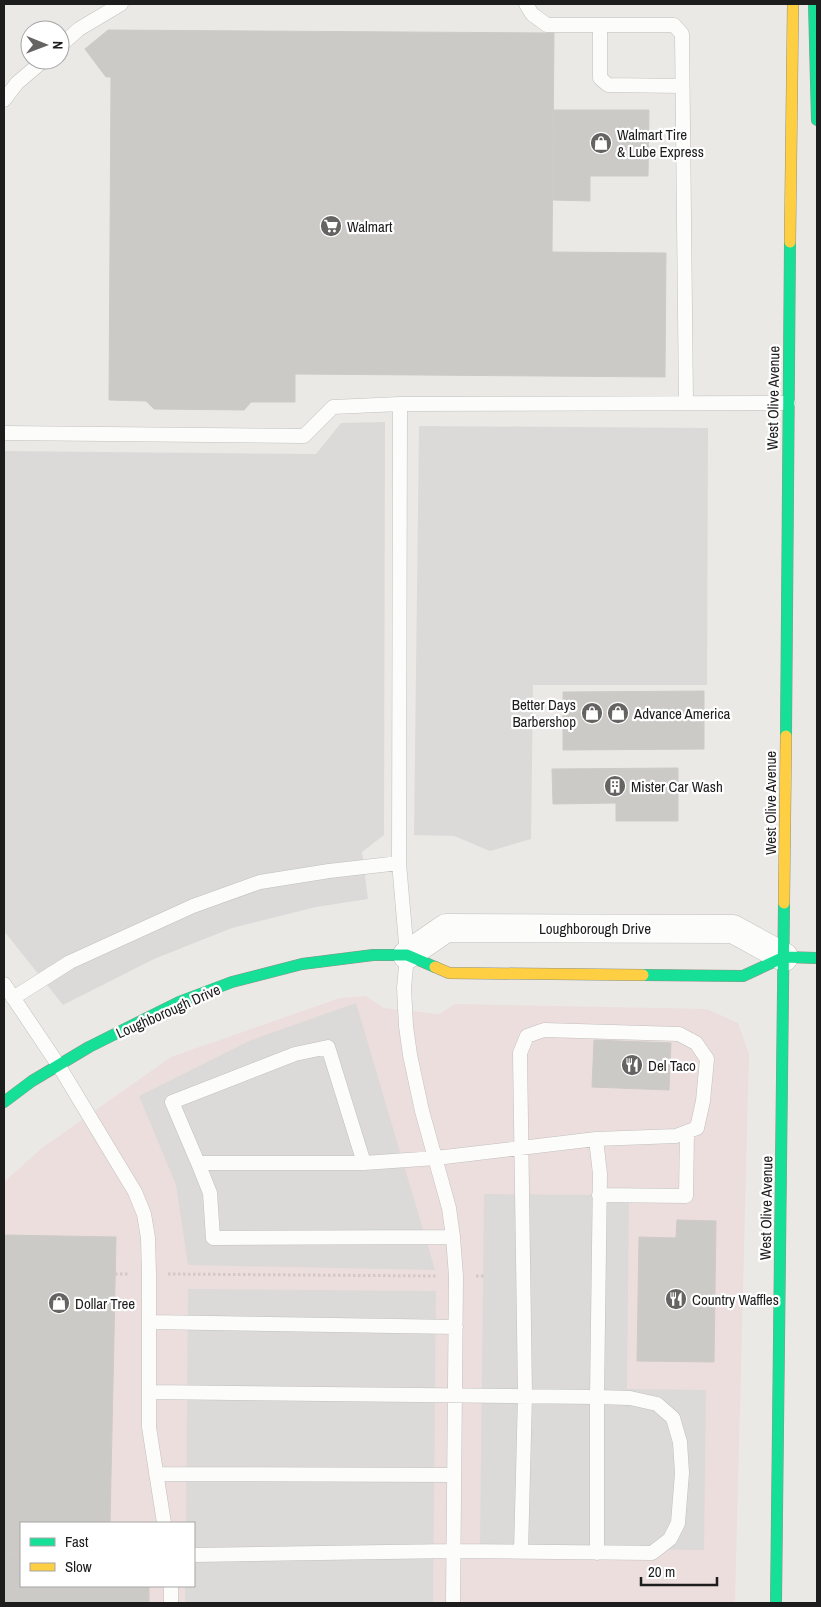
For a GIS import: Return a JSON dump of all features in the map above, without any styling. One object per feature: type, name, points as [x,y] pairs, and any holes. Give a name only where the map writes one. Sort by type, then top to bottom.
[{"type":"main road","name":"West Olive Avenue","points":[[776,1603],[793,4]]},
{"type":"main road","points":[[814,4],[817,120]]},
{"type":"main road","name":"Loughborough Drive","points":[[4,1102],[32,1082],[89,1047],[179,1002],[232,982],[302,964],[374,955],[407,955],[449,973],[743,976],[784,958],[817,958]]},
{"type":"street","name":"Loughborough Drive","points":[[407,955],[446,928],[733,929],[784,958]]},
{"type":"lane","points":[[70,37],[79,29],[121,4]]},
{"type":"lane","points":[[526,4],[532,14],[547,25],[674,25],[682,34],[686,403]]},
{"type":"lane","points":[[600,25],[600,78],[608,85],[682,86]]},
{"type":"lane","points":[[4,100],[17,83],[32,70]]},
{"type":"lane","points":[[4,433],[304,436],[333,407],[400,404],[788,403]]},
{"type":"lane","points":[[400,404],[399,863],[407,955],[404,988],[410,1055],[422,1111],[449,1208],[453,1236],[456,1276],[453,1603]]},
{"type":"lane","points":[[14,998],[70,962],[193,906],[260,882],[329,871],[399,863]]},
{"type":"lane","points":[[4,984],[59,1066],[134,1192],[144,1214],[148,1238],[149,1274],[149,1427],[164,1522]]},
{"type":"lane","points":[[198,1163],[364,1163],[436,1158],[523,1146],[596,1139],[676,1136],[697,1128],[703,1101],[707,1058],[696,1043],[679,1034],[544,1030],[527,1036],[520,1053],[523,1146],[525,1395],[521,1552]]},
{"type":"lane","points":[[364,1163],[328,1047],[296,1054],[172,1102],[210,1193],[213,1238],[453,1236]]},
{"type":"lane","points":[[599,1195],[686,1196],[688,1132]]},
{"type":"lane","points":[[596,1139],[600,1174],[597,1553]]},
{"type":"lane","points":[[149,1322],[456,1327]]},
{"type":"lane","points":[[149,1392],[455,1394],[630,1398],[657,1404],[668,1413],[673,1418],[680,1442],[682,1473],[678,1523],[670,1539],[652,1554],[453,1551],[195,1555]]},
{"type":"lane","points":[[156,1474],[454,1475]]},
{"type":"lane","points":[[171,1587],[171,1603]]},
{"type":"path","points":[[115,1274],[485,1276]]},
{"type":"shaded area","points":[[385,422],[384,835],[362,852],[368,899],[316,907],[232,928],[154,959],[63,1005],[4,931],[4,451],[316,454],[341,423]]},
{"type":"shaded area","points":[[419,426],[708,428],[707,685],[533,685],[531,839],[490,851],[454,836],[414,835]]},
{"type":"shaded area","points":[[366,996],[384,1008],[439,1014],[455,1004],[707,1009],[738,1023],[749,1054],[735,1603],[4,1603],[4,1182],[42,1148],[171,1057],[340,998]]},
{"type":"shaded area","points":[[356,1003],[435,1270],[188,1265],[176,1185],[139,1096],[251,1040]]},
{"type":"shaded area","points":[[484,1194],[629,1195],[627,1389],[706,1390],[704,1550],[480,1548]]},
{"type":"shaded area","points":[[188,1289],[436,1291],[433,1603],[185,1603],[185,1587],[195,1587],[195,1522],[186,1522]]},
{"type":"building","name":"Walmart","points":[[108,30],[554,33],[552,252],[666,253],[665,377],[295,374],[295,402],[251,402],[244,410],[154,409],[146,401],[109,400],[111,77],[106,77],[85,49]]},
{"type":"building","name":"Walmart Tire & Lube Express","points":[[554,110],[649,110],[648,176],[590,176],[590,201],[553,200]]},
{"type":"building","points":[[704,691],[704,749],[563,750],[563,692]]},
{"type":"building","name":"Mister Car Wash","points":[[678,768],[678,821],[616,821],[616,803],[553,804],[552,769]]},
{"type":"building","name":"Del Taco","points":[[594,1040],[671,1043],[669,1090],[592,1087]]},
{"type":"building","name":"Country Waffles","points":[[677,1220],[716,1221],[714,1362],[637,1361],[639,1237],[676,1238]]},
{"type":"building","name":"Dollar Tree","points":[[4,1235],[116,1237],[114,1336],[4,1333]]},
{"type":"building","points":[[4,1333],[114,1336],[110,1522],[20,1522],[20,1553],[4,1553]]},
{"type":"building","points":[[4,1553],[20,1553],[20,1587],[149,1587],[149,1603],[4,1603]]},
{"type":"traffic: fast","points":[[814,4],[817,120]]},
{"type":"traffic: fast","points":[[786,736],[790,242]]},
{"type":"traffic: fast","points":[[776,1603],[784,903]]},
{"type":"traffic: fast","points":[[4,1102],[32,1081],[89,1047],[179,1002],[232,982],[302,964],[373,955],[407,955],[435,967]]},
{"type":"traffic: fast","points":[[643,975],[743,976],[784,957],[817,958]]},
{"type":"traffic: slow","points":[[790,242],[793,4]]},
{"type":"traffic: slow","points":[[784,903],[786,736]]},
{"type":"traffic: slow","points":[[435,967],[449,973],[643,975]]},
{"type":"place","name":"Walmart Tire & Lube Express","points":[[601,143]]},
{"type":"place","name":"Walmart","points":[[331,226]]},
{"type":"place","name":"Better Days Barbershop","points":[[592,713]]},
{"type":"place","name":"Advance America","points":[[618,713]]},
{"type":"place","name":"Mister Car Wash","points":[[615,786]]},
{"type":"place","name":"Del Taco","points":[[632,1065]]},
{"type":"place","name":"Country Waffles","points":[[676,1299]]},
{"type":"place","name":"Dollar Tree","points":[[59,1303]]}]
